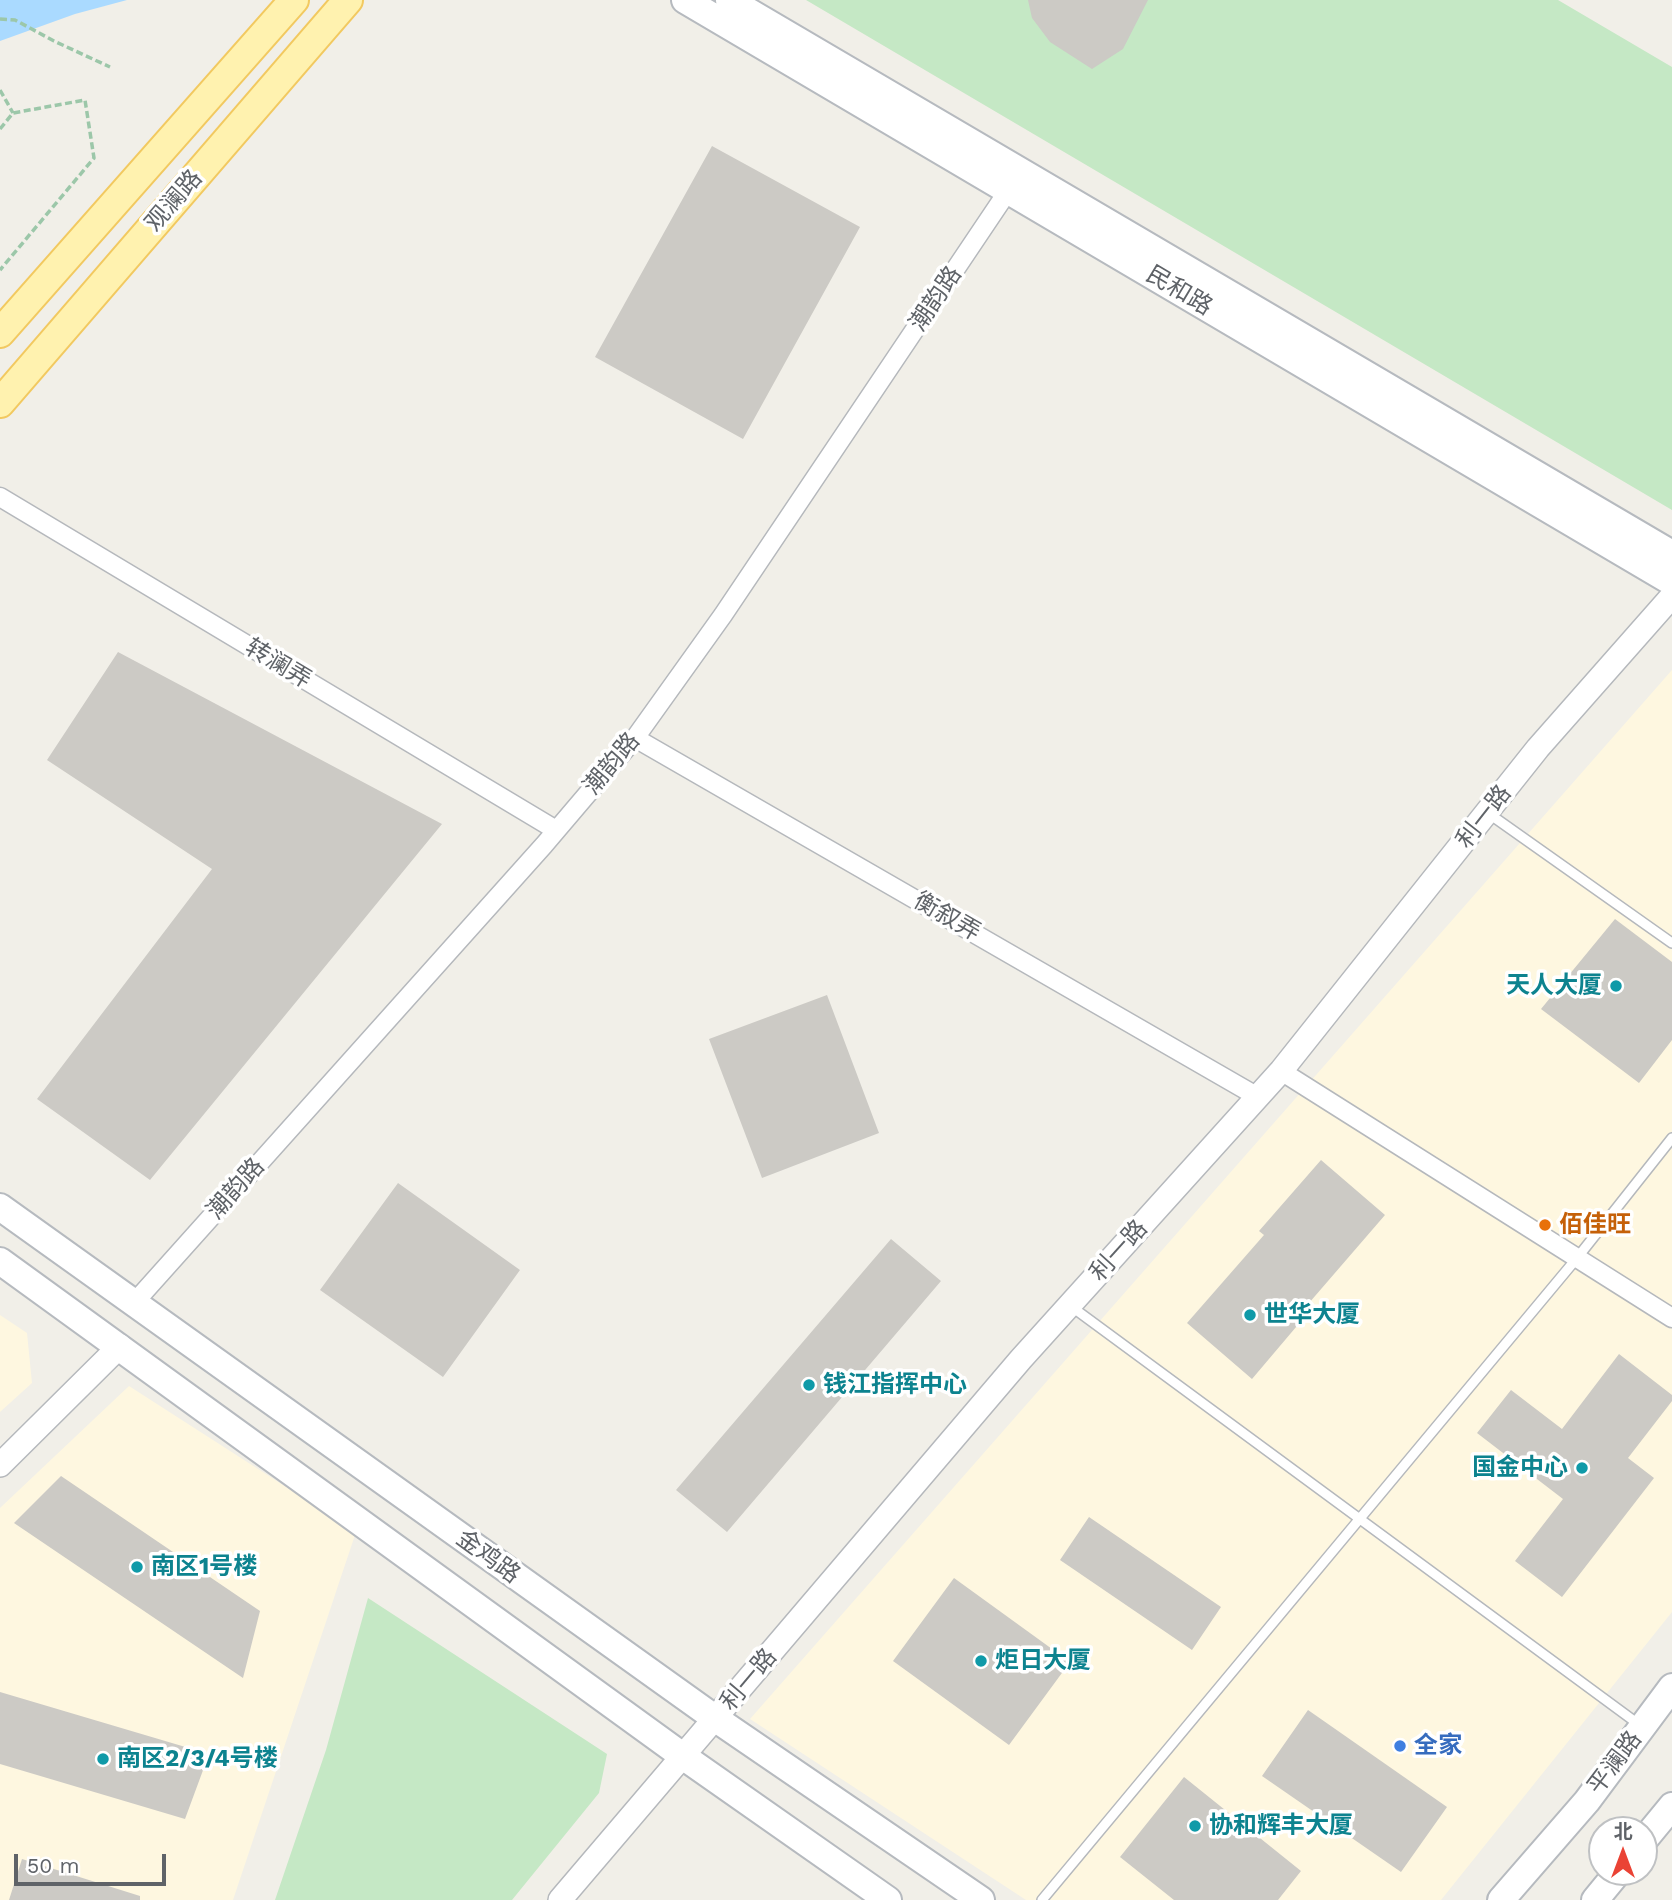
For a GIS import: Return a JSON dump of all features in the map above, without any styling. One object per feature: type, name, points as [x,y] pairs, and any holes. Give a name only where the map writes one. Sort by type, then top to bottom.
[{"type":"main road","name":"观澜路","points":[[0,333],[294,0]]},
{"type":"main road","name":"观澜路","points":[[0,403],[348,0]]},
{"type":"main road","name":"民和路","points":[[685,0],[1014,181],[1672,554]]},
{"type":"main road","name":"民和路","points":[[729,0],[1014,181],[1672,582]]},
{"type":"main road","name":"金鸡路","points":[[0,1207],[716,1719],[981,1900]]},
{"type":"main road","name":"金鸡路","points":[[0,1261],[684,1757],[888,1900]]},
{"type":"main road","name":"平澜路","points":[[1501,1900],[1587,1801],[1672,1687]]},
{"type":"main road","points":[[1658,1822],[1672,1805]]},
{"type":"main road","points":[[1595,1900],[1606,1886]]},
{"type":"street","name":"潮韵路","points":[[134,1303],[556,831],[635,738],[739,593],[1014,181]]},
{"type":"street","name":"转澜弄","points":[[0,496],[556,831]]},
{"type":"street","name":"利一路","points":[[560,1900],[1012,1370],[1281,1071],[1538,748],[1672,596]]},
{"type":"street","name":"衡叙弄","points":[[635,738],[1258,1097]]},
{"type":"street","points":[[1281,1071],[1672,1318]]},
{"type":"street","points":[[0,1465],[120,1346]]},
{"type":"lane","points":[[1488,813],[1672,943]]},
{"type":"lane","points":[[1042,1900],[1577,1258],[1672,1138]]},
{"type":"lane","points":[[1070,1305],[1642,1727]]},
{"type":"path","points":[[0,19],[15,20],[110,67]]},
{"type":"path","points":[[0,90],[13,113]]},
{"type":"path","points":[[0,129],[13,113],[85,100],[94,158],[0,270]]},
{"type":"shaded area","points":[[1672,670],[1672,1612],[1441,1900],[1026,1900],[750,1719]]},
{"type":"shaded area","points":[[0,1315],[27,1333],[32,1383],[0,1412]]},
{"type":"shaded area","points":[[129,1386],[356,1532],[233,1900],[0,1900],[0,1508]]},
{"type":"green space","points":[[806,0],[1558,0],[1672,67],[1672,510]]},
{"type":"green space","points":[[368,1598],[607,1754],[599,1793],[512,1900],[275,1900],[326,1750]]},
{"type":"water","points":[[0,0],[127,0],[75,14],[0,41]]},
{"type":"building","points":[[1028,0],[1148,0],[1123,49],[1092,69],[1050,42],[1032,18]]},
{"type":"building","points":[[712,146],[860,227],[743,439],[595,357]]},
{"type":"building","points":[[118,652],[442,824],[150,1180],[37,1099],[212,869],[47,760]]},
{"type":"building","name":"天人大厦","points":[[1615,919],[1672,962],[1672,1040],[1639,1083],[1541,1009]]},
{"type":"building","points":[[827,995],[879,1133],[762,1178],[709,1039]]},
{"type":"building","points":[[1321,1160],[1385,1215],[1309,1303],[1313,1307],[1252,1379],[1187,1323],[1264,1235],[1259,1231]]},
{"type":"building","points":[[398,1183],[520,1270],[443,1377],[320,1290]]},
{"type":"building","name":"钱江指挥中心","points":[[891,1239],[941,1281],[727,1532],[676,1490]]},
{"type":"building","name":"国金中心","points":[[1619,1354],[1672,1395],[1672,1401],[1628,1458],[1654,1478],[1562,1597],[1515,1561],[1563,1499],[1477,1433],[1511,1390],[1562,1429]]},
{"type":"building","name":"南区1号楼","points":[[61,1476],[260,1611],[243,1678],[14,1523]]},
{"type":"building","points":[[1089,1517],[1221,1607],[1192,1650],[1060,1560]]},
{"type":"building","name":"炬日大厦","points":[[954,1578],[1070,1662],[1009,1745],[893,1661]]},
{"type":"building","name":"南区2/3/4号楼","points":[[0,1692],[209,1754],[185,1819],[0,1764]]},
{"type":"building","points":[[1308,1710],[1447,1807],[1401,1872],[1262,1776]]},
{"type":"building","name":"协和辉丰大厦","points":[[1184,1777],[1301,1871],[1278,1900],[1174,1900],[1120,1857]]},
{"type":"building","points":[[22,1859],[140,1896],[140,1900],[9,1900]]},
{"type":"place","name":"天人大厦","points":[[1616,986]]},
{"type":"place","name":"佰佳旺","points":[[1545,1225]]},
{"type":"place","name":"世华大厦","points":[[1250,1315]]},
{"type":"place","name":"钱江指挥中心","points":[[809,1385]]},
{"type":"place","name":"国金中心","points":[[1582,1468]]},
{"type":"place","name":"南区1号楼","points":[[137,1567]]},
{"type":"place","name":"炬日大厦","points":[[981,1661]]},
{"type":"place","name":"全家","points":[[1400,1746]]},
{"type":"place","name":"南区2/3/4号楼","points":[[103,1759]]},
{"type":"place","name":"协和辉丰大厦","points":[[1195,1826]]}]
